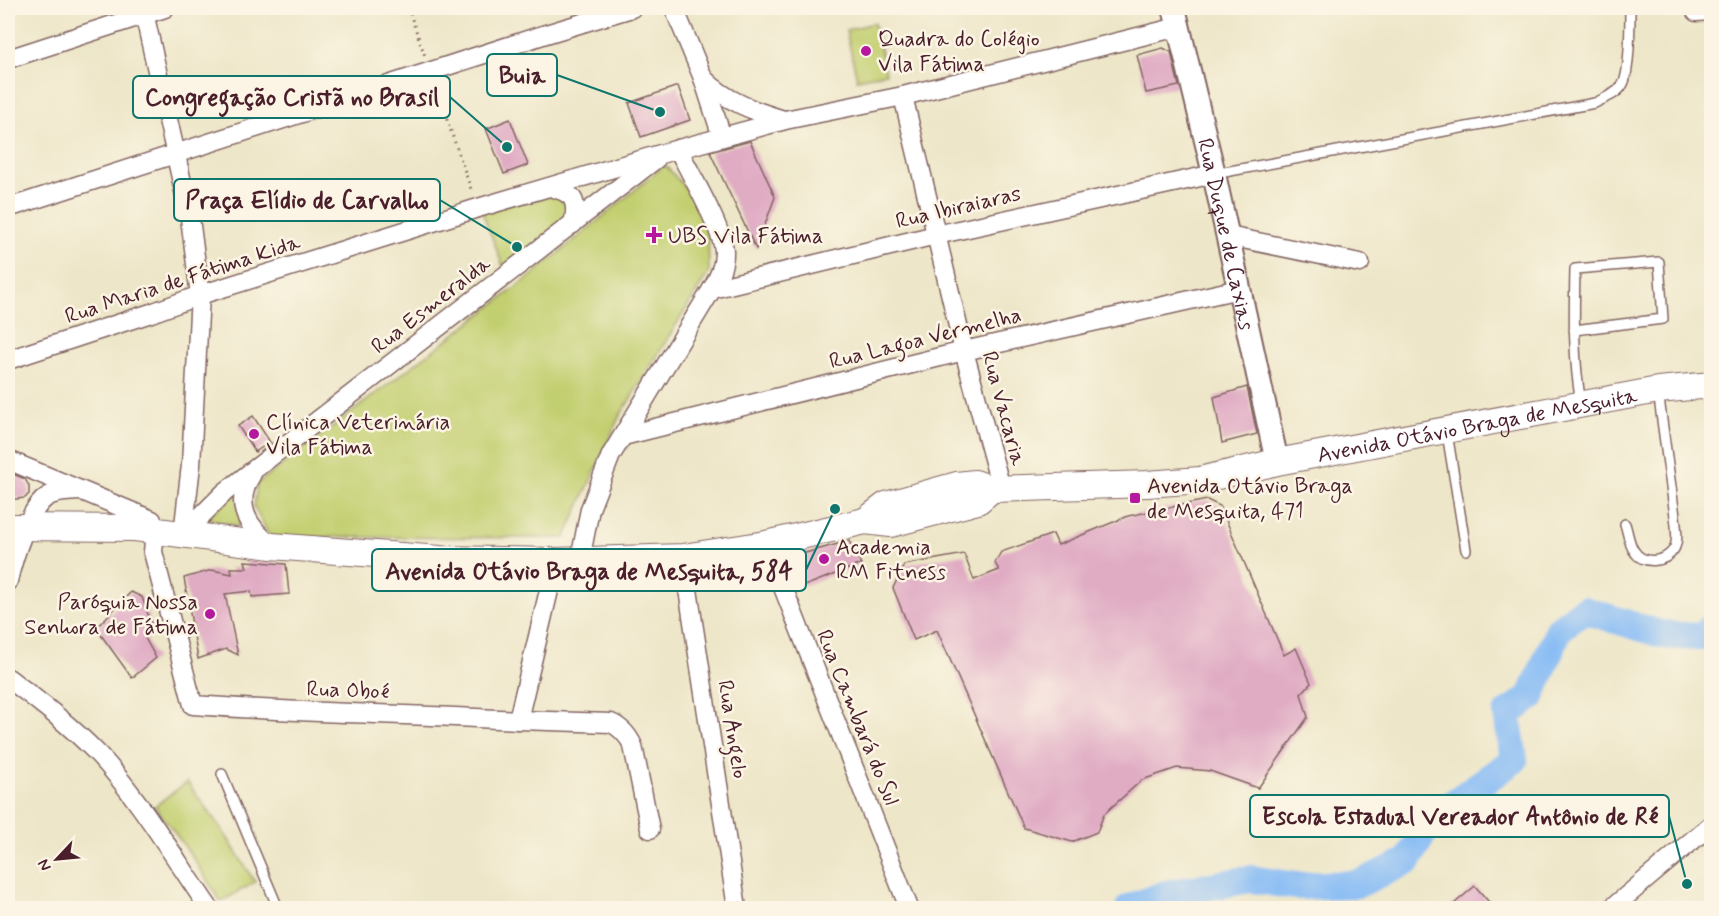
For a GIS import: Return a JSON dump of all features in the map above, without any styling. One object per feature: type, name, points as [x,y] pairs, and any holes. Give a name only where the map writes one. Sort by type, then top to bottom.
[{"type":"main road","name":"Avenida Otávio Braga de Mesquita","points":[[17,527],[135,528],[272,546],[440,559],[568,561],[683,557],[766,544],[865,521],[886,505],[957,485],[975,483],[997,489],[1200,480],[1277,462],[1658,390],[1712,385]]},
{"type":"street","points":[[8,59],[144,11],[165,8]]},
{"type":"street","points":[[8,208],[632,8]]},
{"type":"street","points":[[674,8],[703,78],[722,137]]},
{"type":"street","points":[[144,11],[190,218],[200,295],[191,465],[183,534]]},
{"type":"street","name":"Rua Maria de Fátima Kida","points":[[8,360],[200,295],[478,208],[671,151],[785,120],[903,96],[1176,17]]},
{"type":"street","name":"Rua Duque de Caxias","points":[[1176,17],[1214,174],[1277,462]]},
{"type":"street","name":"Rua Maria de Fátima Kida","points":[[703,78],[721,94],[735,102],[785,120]]},
{"type":"street","name":"Rua Vacaria","points":[[903,96],[997,489]]},
{"type":"street","points":[[650,829],[633,746],[629,736],[620,727],[611,723],[518,720],[568,561],[611,455],[721,271],[724,252],[720,234],[671,151]]},
{"type":"street","name":"Rua Esmeralda","points":[[183,534],[225,492],[671,151]]},
{"type":"street","name":"Rua Ibiraiaras","points":[[712,289],[936,235],[1214,174]]},
{"type":"street","points":[[551,187],[565,191],[576,204],[573,224]]},
{"type":"street","points":[[1228,236],[1360,263]]},
{"type":"street","name":"Rua Lagoa Vermelha","points":[[623,436],[964,351],[1239,289]]},
{"type":"street","points":[[8,460],[150,517],[155,530]]},
{"type":"street","points":[[191,465],[194,483],[199,490],[206,494],[225,492]]},
{"type":"street","points":[[254,471],[244,488],[244,510],[249,524],[272,546]]},
{"type":"street","points":[[8,581],[16,551],[17,527],[47,496],[62,492],[84,491]]},
{"type":"street","name":"Rua Oboé","points":[[155,530],[153,552],[193,705],[325,713],[414,714],[518,720]]},
{"type":"street","name":"Rua Cambará do Sul","points":[[766,544],[909,909]]},
{"type":"street","name":"Rua Angelo","points":[[683,557],[738,909]]},
{"type":"street","points":[[8,678],[59,717],[100,757],[137,804],[209,909]]},
{"type":"street","points":[[1612,909],[1712,824]]},
{"type":"lane","points":[[1214,174],[1595,103],[1614,93],[1623,84],[1628,55],[1630,8]]},
{"type":"lane","points":[[1574,330],[1663,319],[1659,262],[1575,269],[1574,330],[1575,369],[1581,405]]},
{"type":"lane","points":[[1625,524],[1635,552],[1646,560],[1657,561],[1667,557],[1674,548],[1677,536],[1675,516],[1658,390]]},
{"type":"lane","points":[[1446,430],[1466,550]]},
{"type":"lane","points":[[222,774],[278,909]]},
{"type":"path","points":[[408,8],[478,208]]},
{"type":"green space","name":"Quadra do Colégio Vila Fátima","points":[[874,23],[886,73],[857,79],[846,30]]},
{"type":"green space","points":[[665,165],[690,193],[708,230],[709,272],[619,417],[565,538],[270,537],[254,507],[257,484],[531,276]]},
{"type":"green space","points":[[562,192],[570,221],[506,274],[481,209]]},
{"type":"green space","points":[[238,488],[241,521],[238,526],[207,519]]},
{"type":"green space","points":[[187,782],[223,831],[255,882],[221,902],[191,855],[155,806]]},
{"type":"building","points":[[1163,48],[1171,52],[1179,86],[1146,93],[1137,55]]},
{"type":"building","points":[[678,86],[690,120],[641,137],[629,103]]},
{"type":"building","points":[[510,119],[528,165],[504,174],[486,129]]},
{"type":"building","points":[[750,141],[775,197],[756,249],[710,152]]},
{"type":"building","points":[[1247,387],[1257,434],[1222,443],[1214,397]]},
{"type":"building","name":"Clínica Veterinária Vila Fátima","points":[[253,416],[270,442],[255,452],[238,426]]},
{"type":"building","points":[[8,472],[25,479],[29,486],[29,494],[25,498],[8,500]]},
{"type":"building","points":[[1207,500],[1220,506],[1284,655],[1296,648],[1311,683],[1301,694],[1308,717],[1258,788],[1210,771],[1177,768],[1142,780],[1104,814],[1097,832],[1072,842],[1024,828],[937,630],[914,640],[893,588],[904,565],[964,554],[974,580],[999,570],[995,563],[1001,552],[1053,534],[1058,545],[1128,516]]},
{"type":"building","points":[[849,541],[861,564],[804,586],[794,562],[798,555]]},
{"type":"building","name":"Paróquia Nossa Senhora de Fátima","points":[[245,561],[286,564],[289,594],[252,597],[251,591],[225,594],[238,655],[226,649],[198,659],[184,578],[212,570],[232,574],[231,568],[247,568]]},
{"type":"building","points":[[131,592],[142,597],[154,632],[145,638],[156,658],[132,678],[96,628]]},
{"type":"building","points":[[1475,886],[1495,909],[1448,909]]},
{"type":"waterway","points":[[1129,908],[1166,894],[1251,879],[1296,886],[1358,884],[1408,861],[1431,819],[1514,760],[1507,714],[1531,697],[1559,629],[1584,610],[1664,635],[1701,637],[1712,626]]},
{"type":"place","name":"Quadra do Colégio Vila Fátima","points":[[866,51]]},
{"type":"place","name":"Buia","points":[[660,112]]},
{"type":"place","name":"Congregação Cristã no Brasil","points":[[507,147]]},
{"type":"place","name":"UBS Vila Fátima","points":[[654,235]]},
{"type":"place","name":"Praça Elídio de Carvalho","points":[[517,247]]},
{"type":"place","name":"Clínica Veterinária Vila Fátima","points":[[254,434]]},
{"type":"place","name":"Avenida Otávio Braga de Mesquita, 471","points":[[1135,498]]},
{"type":"place","name":"Avenida Otávio Braga de Mesquita, 584","points":[[835,509]]},
{"type":"place","name":"Academia RM Fitness","points":[[824,559]]},
{"type":"place","name":"Paróquia Nossa Senhora de Fátima","points":[[210,614]]},
{"type":"place","name":"Escola Estadual Vereador Antônio de Ré","points":[[1687,884]]}]
